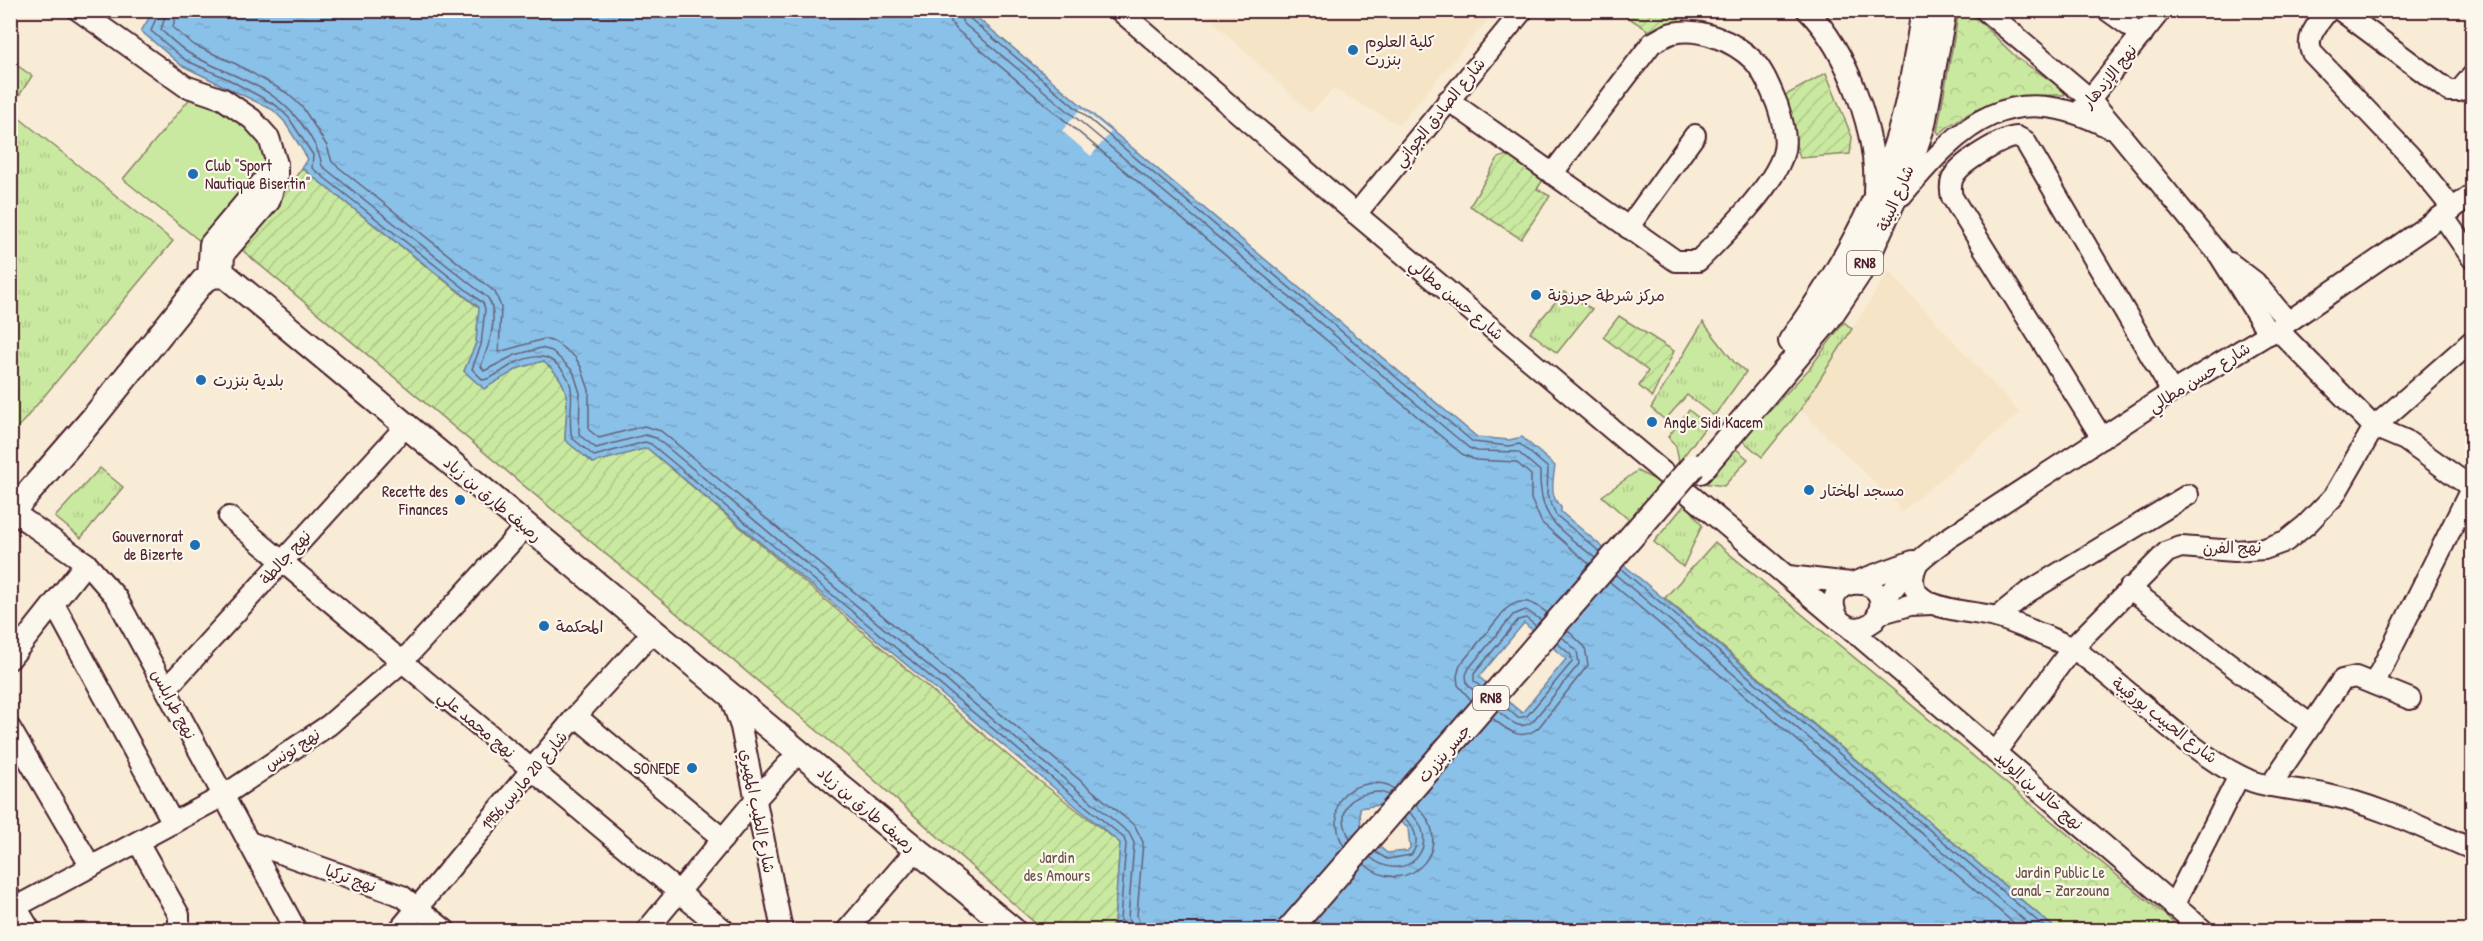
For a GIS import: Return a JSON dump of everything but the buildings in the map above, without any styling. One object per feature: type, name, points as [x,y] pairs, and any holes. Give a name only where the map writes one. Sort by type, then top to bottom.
[{"type":"main road","name":"شارع البيئة","points":[[1883,205],[1904,118],[1924,10]]},
{"type":"main road","name":"شارع البيئة","points":[[1696,469],[1765,378],[1883,205],[1923,124],[1944,10]]},
{"type":"main road","name":"رصيف طارق بن زياد","points":[[216,276],[526,526],[1013,930]]},
{"type":"main road","points":[[12,513],[216,276]]},
{"type":"main road","name":"جسر بنزرت","points":[[1289,930],[1696,469]]},
{"type":"main road","name":"جسر بنزرت","points":[[1300,930],[1696,469]]},
{"type":"street","points":[[78,10],[186,86],[223,99],[252,119],[269,138],[277,164],[277,176],[269,202],[224,254],[216,276]]},
{"type":"street","points":[[1807,10],[1838,56],[1864,116],[1883,205]]},
{"type":"street","points":[[1985,10],[2085,106],[2118,132],[2220,255],[2255,282],[2278,328],[2374,428],[2405,440],[2472,487],[2374,684]]},
{"type":"street","points":[[2107,10],[2142,35]]},
{"type":"street","name":"نهج الإزدهار","points":[[2085,106],[2161,10]]},
{"type":"street","points":[[2328,10],[2310,37],[2312,53],[2410,156],[2448,213],[2472,258]]},
{"type":"street","points":[[2340,10],[2449,91],[2459,91],[2472,76]]},
{"type":"street","name":"شارع حسن مطالي","points":[[1124,13],[1356,214],[1843,623]]},
{"type":"street","name":"شارع الصادق الجواني","points":[[1356,214],[1448,100],[1522,14]]},
{"type":"street","points":[[1448,100],[1552,174],[1628,228],[1676,261],[1698,261],[1732,226],[1777,170],[1784,152],[1784,132],[1770,87],[1753,60],[1727,42],[1698,31],[1672,33],[1652,43],[1552,174]]},
{"type":"street","points":[[1883,205],[1950,140],[1989,116],[2032,106],[2085,106]]},
{"type":"street","points":[[1628,228],[1695,135]]},
{"type":"street","points":[[2102,438],[1952,197],[1950,186],[1956,171],[2001,141],[2017,137],[2025,141],[2172,392]]},
{"type":"street","name":"شارع حسن مطالي","points":[[1871,599],[1921,558],[2172,392],[2278,328],[2472,195]]},
{"type":"street","name":"نهج الفرن","points":[[1995,753],[2073,647],[2167,552],[2174,548],[2235,551],[2264,549],[2286,541],[2306,525],[2334,496],[2374,428],[2468,351]]},
{"type":"street","name":"نهج جالطة","points":[[166,689],[280,561],[405,427]]},
{"type":"street","points":[[1997,617],[2028,592],[2188,495]]},
{"type":"street","name":"نهج طرابلس","points":[[12,513],[86,563],[116,597],[296,930]]},
{"type":"street","name":"نهج محمد علي","points":[[229,517],[724,930]]},
{"type":"street","name":"نهج تونس","points":[[12,905],[91,867],[223,796],[329,725],[402,662],[526,526]]},
{"type":"street","points":[[1921,558],[1913,573],[1912,585],[1918,594],[1931,604]]},
{"type":"street","name":"شارع حسن مطالي","points":[[1871,599],[1921,558]]},
{"type":"street","points":[[10,659],[86,563]]},
{"type":"street","name":"شارع حسن مطالي","points":[[1788,576],[1871,599]]},
{"type":"street","points":[[1844,586],[1871,599],[1861,628],[1843,623],[1835,614],[1835,598],[1844,586]]},
{"type":"street","points":[[2129,588],[2311,725]]},
{"type":"street","points":[[1871,599],[1870,633],[1875,649]]},
{"type":"street","name":"شارع الحبيب بورقيبة","points":[[1871,599],[1910,605],[1931,604],[1997,617],[2073,647],[2190,743],[2240,776],[2270,786],[2329,795],[2386,814],[2472,849]]},
{"type":"street","points":[[54,604],[174,823]]},
{"type":"street","name":"نهج خالد بن الوليد","points":[[1843,623],[2203,930]]},
{"type":"street","name":"شارع 20 مارس 1956","points":[[399,930],[576,716],[653,632]]},
{"type":"street","points":[[2270,786],[2342,680],[2356,677],[2410,699]]},
{"type":"street","name":"شارع الطيب المهيري","points":[[729,693],[741,727],[782,930]]},
{"type":"street","points":[[576,716],[723,839]]},
{"type":"street","points":[[10,728],[91,867]]},
{"type":"street","points":[[647,930],[756,799],[799,752]]},
{"type":"street","points":[[2173,906],[2240,776]]},
{"type":"street","points":[[138,842],[179,915],[179,930]]},
{"type":"street","name":"نهج تركيا","points":[[249,842],[402,896],[445,930]]},
{"type":"street","points":[[847,930],[916,850]]},
{"type":"street","points":[[12,905],[30,930]]},
{"type":"shaded area","name":"كلية العلوم بنزرت","points":[[1202,11],[1495,11],[1399,125],[1334,89],[1310,113]]},
{"type":"shaded area","points":[[1889,271],[2020,413],[1900,513],[1897,504],[1800,410]]},
{"type":"green space","points":[[1618,11],[1683,11],[1685,21],[1663,24],[1649,31]]},
{"type":"green space","points":[[1959,11],[1969,11],[2017,58],[2065,90],[2064,95],[2029,96],[1997,102],[1967,114],[1939,134],[1937,131]]},
{"type":"green space","points":[[11,61],[32,76],[18,97],[19,118],[173,241],[11,436],[10,237],[17,207],[18,184],[11,143]]},
{"type":"green space","points":[[1826,73],[1852,137],[1850,154],[1800,158],[1782,97]]},
{"type":"green space","name":"Club \"Sport Nautique Bisertin\"","points":[[192,96],[216,105],[248,128],[262,149],[265,162],[201,242],[123,179]]},
{"type":"green space","points":[[1510,154],[1545,177],[1537,189],[1550,196],[1521,239],[1470,206],[1498,158]]},
{"type":"green space","name":"Jardin des Amours","points":[[302,168],[479,308],[476,343],[464,371],[484,388],[519,368],[543,361],[553,370],[564,387],[567,405],[565,440],[593,463],[647,448],[1024,769],[1120,843],[1114,924],[1107,930],[1043,930],[845,754],[242,250]]},
{"type":"green space","points":[[1564,292],[1592,309],[1557,353],[1530,332]]},
{"type":"green space","points":[[1619,316],[1674,351],[1652,397],[1639,386],[1648,371],[1603,337]]},
{"type":"green space","points":[[1703,322],[1734,362],[1746,372],[1714,416],[1687,395],[1665,420],[1651,408]]},
{"type":"green space","points":[[1844,322],[1852,329],[1800,410],[1762,457],[1742,440],[1809,369]]},
{"type":"green space","points":[[1689,410],[1707,425],[1679,462],[1676,446],[1668,437]]},
{"type":"green space","points":[[1735,448],[1748,459],[1724,486],[1702,483]]},
{"type":"green space","points":[[100,468],[123,487],[81,538],[55,517]]},
{"type":"green space","points":[[1637,471],[1662,483],[1630,521],[1602,496]]},
{"type":"green space","points":[[1686,503],[1702,525],[1683,567],[1654,542]]},
{"type":"green space","name":"Jardin Public Le canal - Zarzouna","points":[[1715,542],[2183,930],[2057,930],[1665,598]]},
{"type":"water","points":[[154,10],[969,11],[1477,437],[1509,440],[1522,437],[1555,466],[1553,493],[1561,507],[1561,512],[2057,930],[1121,930],[1114,924],[1120,843],[647,448],[593,463],[565,440],[567,405],[564,387],[553,370],[543,361],[519,368],[484,389],[464,371],[476,343],[479,307],[302,168],[308,159],[284,121],[273,110],[181,65],[141,31]],"holes":[[[1524,623],[1566,659],[1522,713],[1479,677]],[[1379,805],[1408,828],[1410,848],[1407,851],[1387,853],[1361,831],[1360,808]]]},
{"type":"pier","points":[[1081,108],[1111,132],[1091,156],[1062,131]]},
{"type":"place","name":"كلية العلوم بنزرت","points":[[1353,50]]},
{"type":"place","name":"Club \"Sport Nautique Bisertin\"","points":[[193,174]]},
{"type":"place","name":"مركز شرطة جرزونة","points":[[1536,295]]},
{"type":"place","name":"بلدية بنزرت","points":[[201,380]]},
{"type":"place","name":"Angle Sidi Kacem","points":[[1652,422]]},
{"type":"place","name":"مسجد المختار","points":[[1809,490]]},
{"type":"place","name":"Recette des Finances","points":[[460,500]]},
{"type":"place","name":"Gouvernorat de Bizerte","points":[[195,545]]},
{"type":"place","name":"المحكمة","points":[[544,626]]},
{"type":"place","name":"SONEDE","points":[[692,768]]}]
